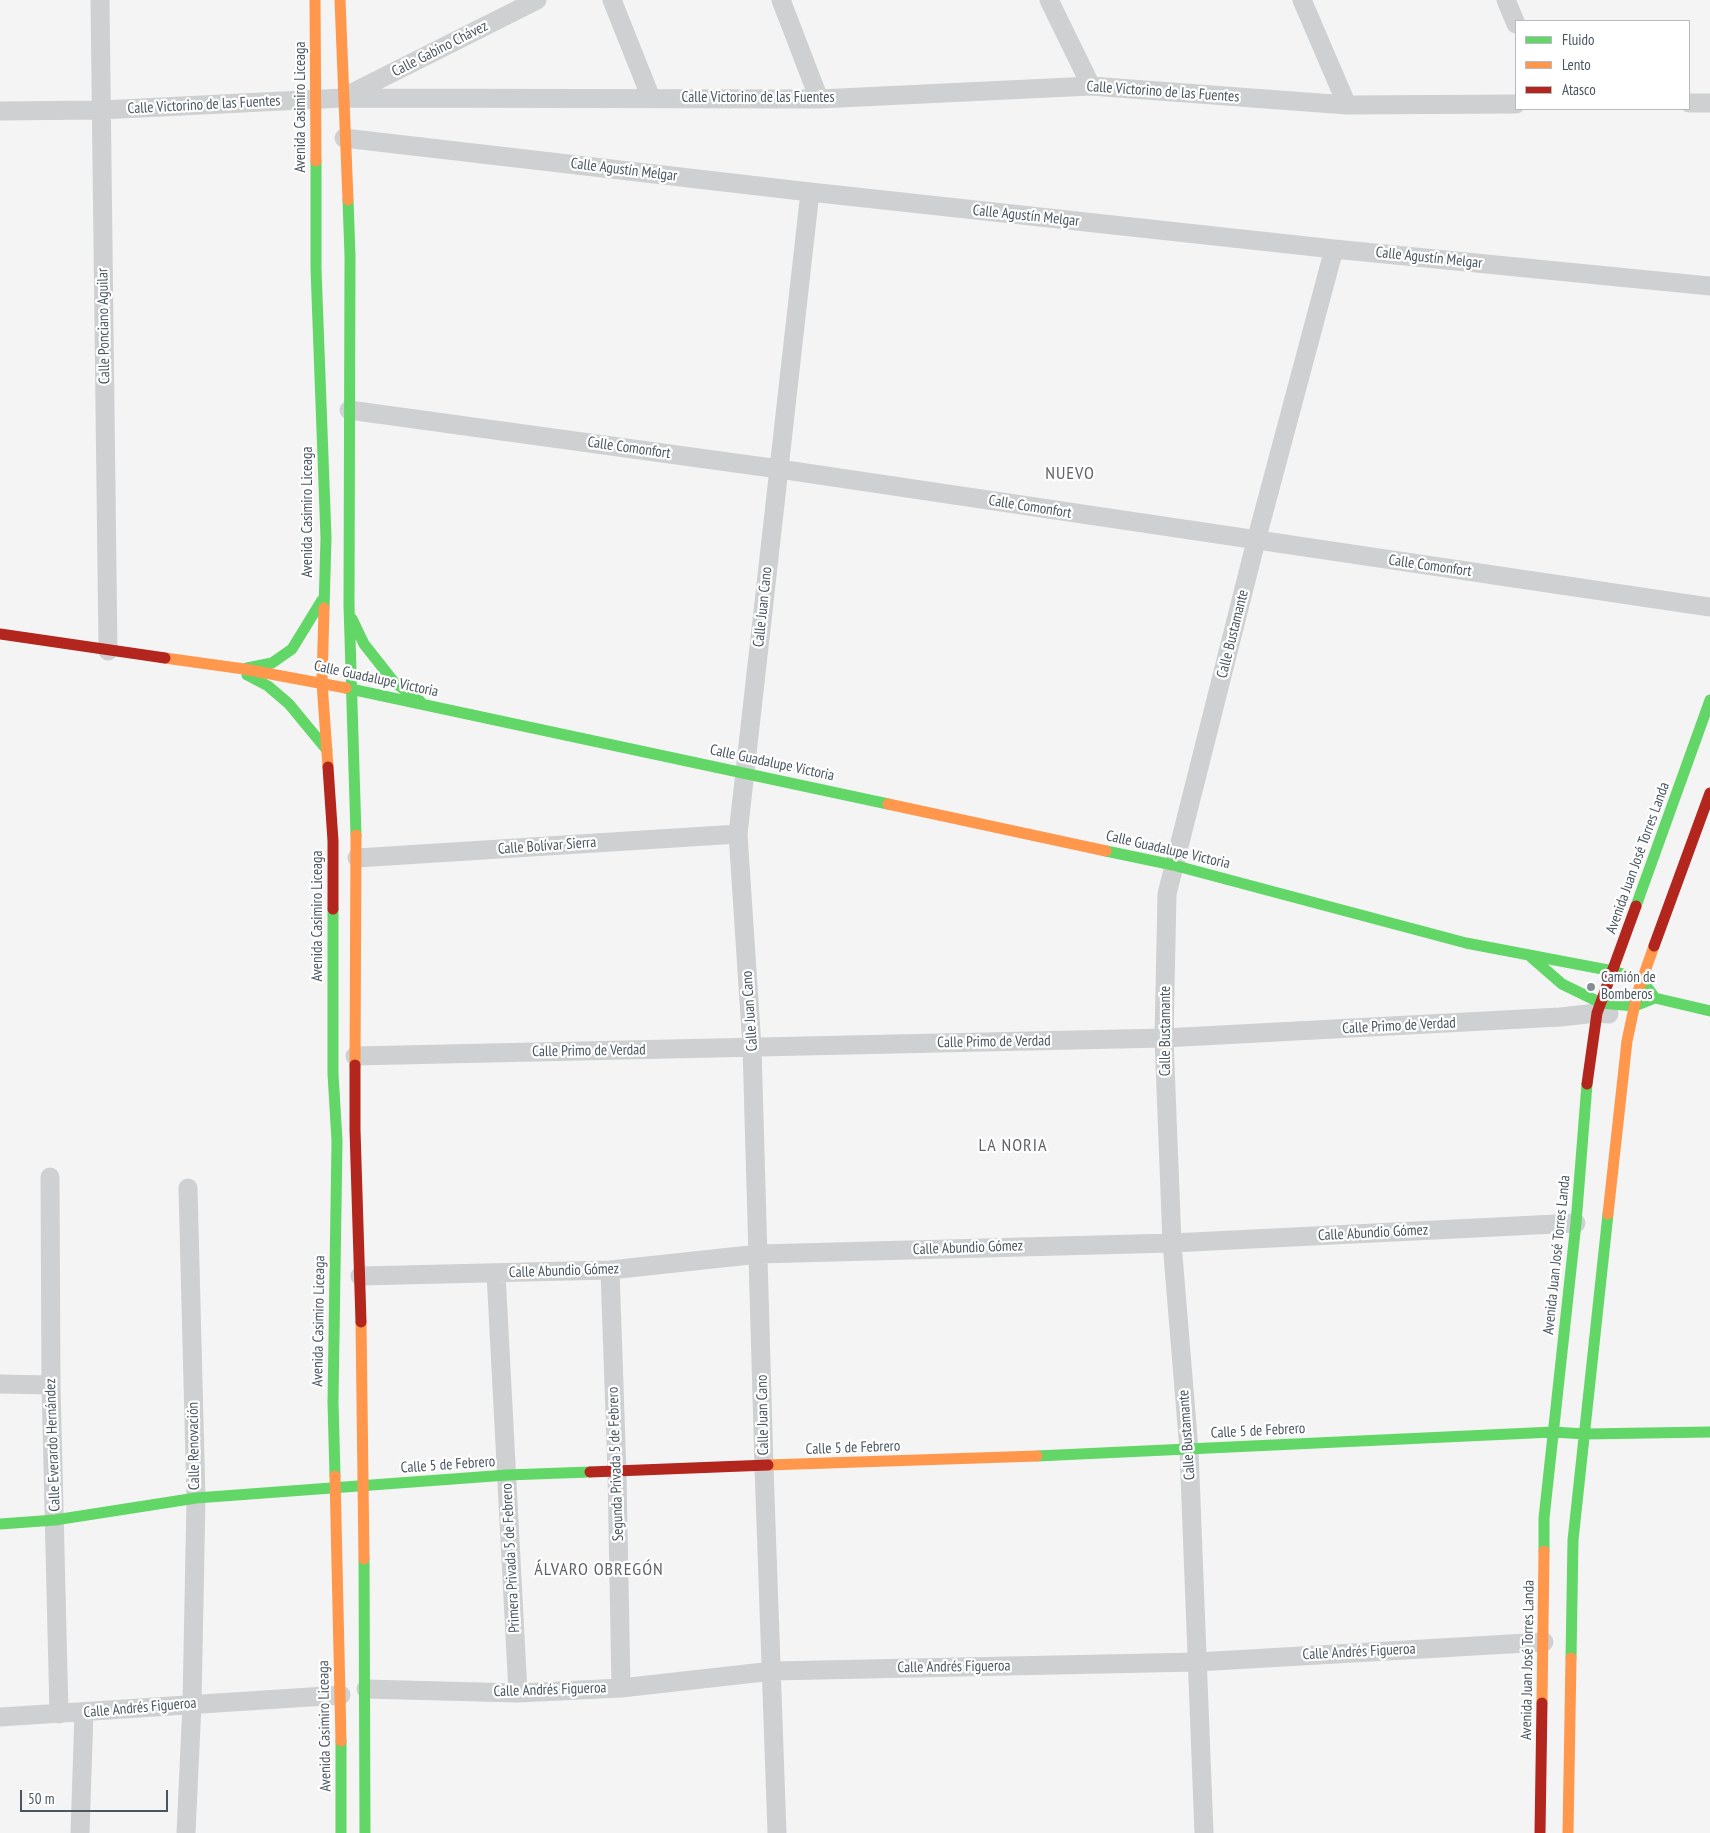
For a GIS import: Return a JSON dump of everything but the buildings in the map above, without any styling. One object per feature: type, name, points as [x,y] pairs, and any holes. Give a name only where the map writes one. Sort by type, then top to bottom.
[{"type":"main road","name":"Avenida Casimiro Liceaga","points":[[316,0],[316,269],[326,538],[322,683],[333,841],[332,1074],[337,1141],[333,1402],[341,1695],[341,1833]]},
{"type":"main road","points":[[340,0],[350,256],[349,605],[357,858],[354,1130],[360,1276],[361,1486],[366,1689],[364,1833]]},
{"type":"main road","points":[[238,668],[272,663],[292,649],[323,599]]},
{"type":"main road","points":[[349,605],[354,626],[377,661],[394,682],[424,704]]},
{"type":"main road","name":"Calle Guadalupe Victoria","points":[[0,634],[108,651],[238,668],[424,704],[1173,865],[1466,944],[1613,971],[1642,980]]},
{"type":"main road","points":[[238,668],[268,686],[289,704],[327,750]]},
{"type":"main road","name":"Avenida Juan José Torres Landa","points":[[1540,1833],[1544,1642],[1544,1518],[1576,1223],[1588,1065],[1599,1008],[1710,700]]},
{"type":"main road","points":[[1568,1833],[1573,1540],[1627,1041],[1642,980],[1710,792]]},
{"type":"main road","points":[[1530,956],[1562,984],[1599,1008]]},
{"type":"main road","points":[[1642,980],[1655,998],[1710,1011]]},
{"type":"main road","points":[[1634,1011],[1655,998]]},
{"type":"main road","name":"Calle 5 de Febrero","points":[[0,1524],[55,1520],[196,1498],[335,1486],[361,1486],[507,1475],[1189,1450],[1553,1432],[1585,1434],[1710,1432]]},
{"type":"street","name":"Calle Ponciano Aguilar","points":[[100,0],[108,651]]},
{"type":"street","name":"Calle Gabino Chávez","points":[[343,98],[537,0]]},
{"type":"street","points":[[612,0],[651,98]]},
{"type":"street","points":[[781,0],[819,99]]},
{"type":"street","points":[[1049,0],[1091,86]]},
{"type":"street","points":[[1302,0],[1347,105]]},
{"type":"street","points":[[1506,0],[1515,22]]},
{"type":"street","name":"Calle Victorino de las Fuentes","points":[[0,112],[101,110],[343,98],[819,99],[1091,86],[1347,105],[1515,104]]},
{"type":"street","points":[[1690,103],[1710,103]]},
{"type":"street","name":"Calle Agustín Melgar","points":[[344,138],[810,192],[1334,249],[1710,286]]},
{"type":"street","name":"Calle Juan Cano","points":[[777,1833],[752,1047],[738,834],[810,192]]},
{"type":"street","name":"Calle Bustamante","points":[[1204,1833],[1189,1450],[1172,1243],[1164,1038],[1167,894],[1256,541],[1334,249]]},
{"type":"street","name":"Calle Comonfort","points":[[349,410],[778,469],[1710,607]]},
{"type":"street","name":"Calle Bolívar Sierra","points":[[357,858],[738,834]]},
{"type":"street","name":"Calle Primo de Verdad","points":[[355,1056],[1164,1038],[1560,1017],[1599,1008],[1634,1011]]},
{"type":"street","name":"Calle Everardo Hernández","points":[[50,1177],[51,1385],[58,1714]]},
{"type":"street","name":"Calle Renovación","points":[[186,1833],[192,1704],[196,1498],[188,1188]]},
{"type":"street","name":"Calle Abundio Gómez","points":[[360,1276],[610,1270],[759,1254],[1172,1243],[1576,1223]]},
{"type":"street","name":"Segunda Privada 5 de Febrero","points":[[610,1270],[617,1472],[621,1688]]},
{"type":"street","name":"Primera Privada 5 de Febrero","points":[[496,1273],[518,1693]]},
{"type":"street","points":[[0,1384],[51,1385]]},
{"type":"street","name":"Calle Andrés Figueroa","points":[[366,1689],[518,1693],[621,1688],[773,1671],[1197,1662],[1544,1642]]},
{"type":"street","name":"Calle Andrés Figueroa","points":[[0,1717],[341,1695]]},
{"type":"street","points":[[80,1833],[84,1713]]},
{"type":"traffic: fast","points":[[316,161],[316,269],[326,538],[324,608]]},
{"type":"traffic: fast","points":[[348,200],[350,256],[349,605],[356,835]]},
{"type":"traffic: fast","points":[[247,668],[272,663],[292,649],[322,600]]},
{"type":"traffic: fast","points":[[352,619],[364,644],[394,682],[420,701]]},
{"type":"traffic: fast","points":[[247,675],[268,686],[289,704],[327,750]]},
{"type":"traffic: fast","points":[[346,688],[888,804]]},
{"type":"traffic: fast","points":[[1636,906],[1710,700]]},
{"type":"traffic: fast","points":[[1106,851],[1173,865],[1466,943],[1613,971],[1642,980],[1655,998]]},
{"type":"traffic: fast","points":[[333,909],[333,1074],[337,1141],[333,1402],[335,1476]]},
{"type":"traffic: fast","points":[[1531,957],[1562,984],[1601,1003],[1635,1006],[1655,998],[1710,1011]]},
{"type":"traffic: fast","points":[[1544,1551],[1544,1518],[1576,1223],[1587,1084]]},
{"type":"traffic: fast","points":[[1571,1658],[1573,1540],[1608,1214]]},
{"type":"traffic: fast","points":[[1037,1456],[1553,1432],[1585,1434],[1710,1432]]},
{"type":"traffic: fast","points":[[0,1524],[55,1520],[196,1498],[507,1475],[590,1472]]},
{"type":"traffic: fast","points":[[364,1559],[365,1833]]},
{"type":"traffic: fast","points":[[341,1741],[341,1833]]},
{"type":"traffic: slow","points":[[315,0],[316,161]]},
{"type":"traffic: slow","points":[[340,0],[348,200]]},
{"type":"traffic: slow","points":[[324,608],[322,683],[328,767]]},
{"type":"traffic: slow","points":[[165,658],[244,669],[346,688]]},
{"type":"traffic: slow","points":[[888,804],[1106,851]]},
{"type":"traffic: slow","points":[[355,1065],[356,835]]},
{"type":"traffic: slow","points":[[1608,1214],[1627,1041],[1637,994],[1654,946]]},
{"type":"traffic: slow","points":[[361,1322],[364,1559]]},
{"type":"traffic: slow","points":[[768,1465],[1037,1456]]},
{"type":"traffic: slow","points":[[335,1476],[341,1741]]},
{"type":"traffic: slow","points":[[1542,1703],[1544,1551]]},
{"type":"traffic: slow","points":[[1568,1833],[1571,1658]]},
{"type":"traffic: jam","points":[[0,634],[165,658]]},
{"type":"traffic: jam","points":[[328,767],[333,841],[333,909]]},
{"type":"traffic: jam","points":[[1654,946],[1710,793]]},
{"type":"traffic: jam","points":[[1587,1084],[1597,1013],[1636,906]]},
{"type":"traffic: jam","points":[[355,1065],[355,1130],[361,1322]]},
{"type":"traffic: jam","points":[[590,1472],[768,1465]]},
{"type":"traffic: jam","points":[[1540,1833],[1542,1703]]},
{"type":"place","name":"Camión de Bomberos","points":[[1591,987]]},
{"type":"district","name":"NUEVO","points":[[1070,474]]},
{"type":"district","name":"LA NORIA","points":[[1013,1146]]},
{"type":"district","name":"ÁLVARO OBREGÓN","points":[[599,1570]]}]
